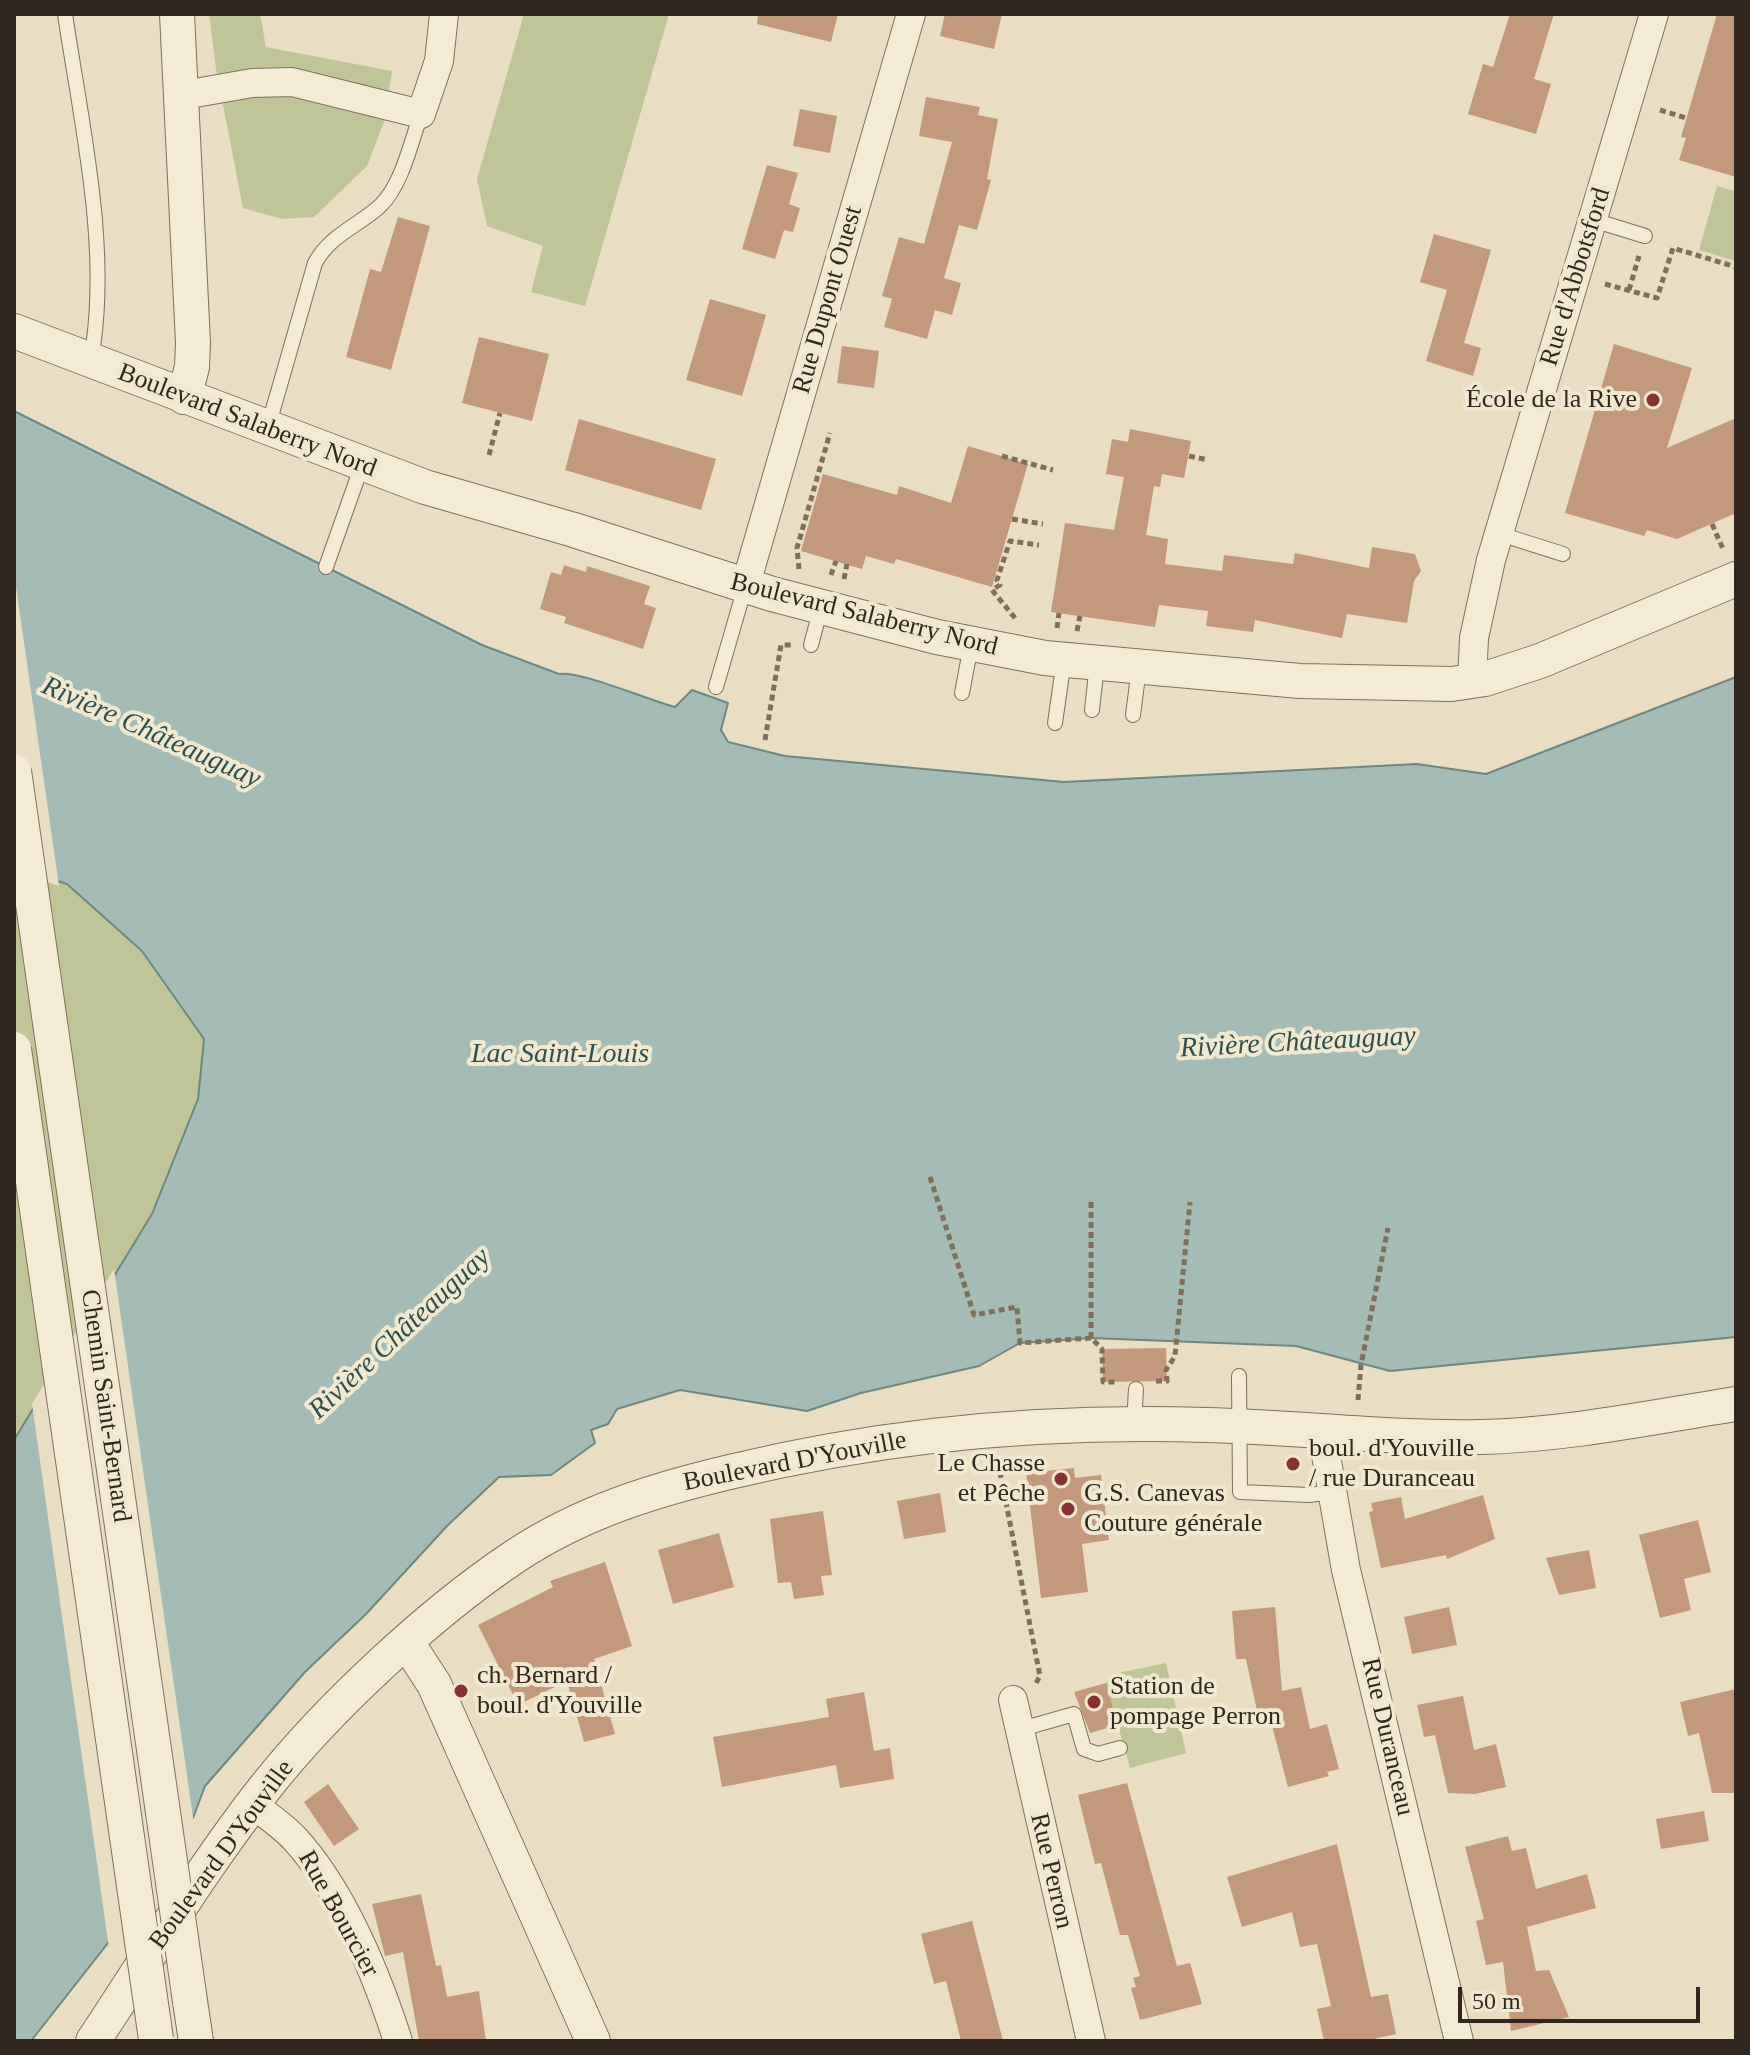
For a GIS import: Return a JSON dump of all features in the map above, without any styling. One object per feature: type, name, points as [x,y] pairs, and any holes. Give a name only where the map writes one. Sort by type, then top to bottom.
[{"type":"street","points":[[177,14],[184,95],[193,343],[192,367],[184,397]]},
{"type":"street","points":[[184,95],[252,83],[292,82],[421,114],[439,61],[444,14]]},
{"type":"street","name":"Rue Dupont Ouest","points":[[745,587],[911,14]]},
{"type":"street","name":"Rue d'Abbotsford","points":[[1472,682],[1474,638],[1500,534],[1654,14]]},
{"type":"street","name":"Boulevard Salaberry Nord","points":[[14,331],[362,465],[745,587],[826,594],[971,645],[1064,660],[1369,684],[1472,682],[1540,661],[1732,568]]},
{"type":"street","name":"Chemin Saint-Bernard","points":[[14,771],[196,2041]]},
{"type":"street","name":"Chemin Saint-Bernard","points":[[14,1049],[30,1199],[156,2040]]},
{"type":"street","name":"Boulevard D'Youville","points":[[93,2041],[252,1804],[339,1706],[517,1554],[604,1508],[684,1483],[777,1461],[912,1439],[1039,1426],[1237,1426],[1387,1436],[1489,1437],[1597,1426],[1736,1404]]},
{"type":"street","name":"Rue Duranceau","points":[[1326,1431],[1325,1450],[1346,1570],[1459,2041]]},
{"type":"street","points":[[408,1644],[434,1684],[593,2041]]},
{"type":"street","name":"Rue Perron","points":[[1013,1700],[1091,2041]]},
{"type":"street","name":"Rue Bourcier","points":[[252,1804],[296,1840],[323,1877],[360,1947],[398,2041]]},
{"type":"lane","points":[[65,14],[95,247],[98,317],[91,362]]},
{"type":"lane","points":[[267,429],[309,279],[327,244],[386,199],[421,114]]},
{"type":"lane","points":[[1593,220],[1645,236]]},
{"type":"lane","points":[[326,567],[362,465]]},
{"type":"lane","points":[[1500,534],[1563,554]]},
{"type":"lane","points":[[716,687],[745,587]]},
{"type":"lane","points":[[811,645],[826,594]]},
{"type":"lane","points":[[962,693],[971,645]]},
{"type":"lane","points":[[1055,723],[1064,660]]},
{"type":"lane","points":[[1092,710],[1097,664]]},
{"type":"lane","points":[[1133,715],[1139,668]]},
{"type":"lane","points":[[1239,1376],[1237,1426],[1240,1492],[1309,1495],[1332,1492]]},
{"type":"lane","points":[[1132,1385],[1134,1424]]},
{"type":"lane","points":[[1018,1730],[1074,1714],[1084,1749],[1098,1754],[1120,1748]]},
{"type":"path","points":[[1660,110],[1686,118]]},
{"type":"path","points":[[1629,290],[1645,236]]},
{"type":"path","points":[[1599,290],[1606,282],[1657,298],[1673,248],[1736,267]]},
{"type":"path","points":[[489,455],[500,413]]},
{"type":"path","points":[[799,570],[797,548],[830,433]]},
{"type":"path","points":[[1002,456],[1053,470]]},
{"type":"path","points":[[1189,456],[1208,460]]},
{"type":"path","points":[[1012,519],[1043,524]]},
{"type":"path","points":[[1712,524],[1732,568]]},
{"type":"path","points":[[1024,628],[992,590],[1000,585],[997,580],[1010,541],[1039,545]]},
{"type":"path","points":[[826,594],[836,561]]},
{"type":"path","points":[[765,740],[781,645]]},
{"type":"path","points":[[930,1177],[974,1315],[1017,1307],[1020,1343],[1091,1338]]},
{"type":"path","points":[[1091,1202],[1091,1338],[1102,1349],[1103,1382],[1132,1385]]},
{"type":"path","points":[[1166,1370],[1175,1356],[1190,1202]]},
{"type":"path","points":[[1358,1404],[1361,1365],[1388,1228]]},
{"type":"path","points":[[995,1447],[1040,1676],[1035,1685],[1013,1700]]},
{"type":"green space","points":[[209,14],[260,14],[266,47],[392,71],[384,122],[367,166],[314,217],[282,219],[243,208],[216,69]]},
{"type":"green space","points":[[524,14],[669,14],[585,306],[531,292],[543,246],[487,226],[477,179]]},
{"type":"green space","points":[[1717,186],[1736,191],[1736,261],[1699,250]]},
{"type":"green space","points":[[14,867],[67,884],[142,951],[204,1039],[198,1099],[152,1214],[14,1440]]},
{"type":"green space","points":[[1166,1663],[1186,1753],[1130,1768],[1106,1683],[1113,1674]]},
{"type":"water","name":"Lac Saint-Louis","points":[[14,411],[482,645],[559,674],[582,676],[675,707],[692,690],[728,703],[721,730],[728,742],[785,756],[1064,782],[1417,764],[1486,774],[1736,677],[1736,1337],[1390,1371],[1296,1346],[1091,1338],[1020,1343],[979,1366],[861,1393],[807,1411],[680,1390],[617,1409],[608,1424],[591,1430],[595,1443],[551,1475],[499,1477],[305,1672],[205,1786],[193,1818],[108,1943],[31,2041],[14,2041],[14,1440],[152,1214],[198,1099],[204,1039],[142,951],[67,884],[14,867]]},
{"type":"pier","points":[[14,573],[59,886],[14,871]]},
{"type":"pier","points":[[114,1269],[194,1824],[109,1948],[32,1404]]},
{"type":"building","points":[[758,14],[838,14],[831,42],[757,24]]},
{"type":"building","points":[[945,14],[1002,14],[994,49],[940,36]]},
{"type":"building","points":[[1510,14],[1554,14],[1534,79],[1551,84],[1536,134],[1468,114],[1483,64],[1493,67]]},
{"type":"building","points":[[1717,14],[1736,14],[1736,177],[1679,160],[1686,138],[1681,137]]},
{"type":"building","points":[[926,97],[980,107],[978,115],[998,119],[987,179],[991,180],[977,230],[959,225],[944,278],[961,283],[952,315],[935,310],[927,339],[884,327],[892,299],[882,296],[899,237],[924,244],[952,142],[919,136]]},
{"type":"building","points":[[800,109],[837,116],[830,153],[793,146]]},
{"type":"building","points":[[767,165],[798,173],[789,204],[800,208],[793,232],[784,230],[775,259],[742,249]]},
{"type":"building","points":[[398,217],[430,226],[391,370],[346,357],[370,269],[381,272]]},
{"type":"building","points":[[1434,234],[1491,250],[1464,343],[1481,348],[1473,376],[1426,361],[1447,290],[1420,282]]},
{"type":"building","points":[[710,299],[766,315],[742,396],[686,380]]},
{"type":"building","points":[[479,337],[549,354],[532,421],[462,403]]},
{"type":"building","points":[[1614,344],[1692,368],[1667,448],[1736,418],[1736,513],[1677,539],[1647,530],[1644,536],[1565,513]]},
{"type":"building","points":[[842,346],[879,351],[874,388],[837,383]]},
{"type":"building","points":[[579,419],[716,459],[701,510],[565,470]]},
{"type":"building","points":[[1130,429],[1191,441],[1184,478],[1162,474],[1160,487],[1154,486],[1146,535],[1168,539],[1165,564],[1222,571],[1224,555],[1293,564],[1295,553],[1369,568],[1372,547],[1415,554],[1421,571],[1414,581],[1407,623],[1347,614],[1342,638],[1255,620],[1253,632],[1206,626],[1208,611],[1159,605],[1155,627],[1051,612],[1065,523],[1114,530],[1124,477],[1106,474],[1112,439],[1128,442]]},
{"type":"building","points":[[968,446],[1028,464],[992,587],[896,559],[894,564],[866,556],[862,569],[801,551],[823,474],[897,495],[899,486],[951,503]]},
{"type":"building","points":[[564,565],[586,572],[587,566],[650,586],[644,604],[656,608],[643,649],[564,623],[566,617],[540,609],[551,572],[561,575]]},
{"type":"building","points":[[1166,1348],[1167,1381],[1103,1382],[1102,1349]]},
{"type":"building","name":"G.S. Canevas Couture générale","points":[[1074,1468],[1075,1478],[1101,1475],[1109,1540],[1082,1544],[1088,1592],[1041,1598],[1026,1473]]},
{"type":"building","points":[[940,1493],[946,1532],[904,1539],[897,1501]]},
{"type":"building","points":[[1483,1495],[1495,1539],[1447,1559],[1446,1555],[1381,1568],[1369,1512],[1373,1511],[1371,1503],[1401,1497],[1405,1519]]},
{"type":"building","points":[[823,1511],[832,1575],[821,1576],[824,1595],[794,1599],[791,1582],[778,1583],[770,1519]]},
{"type":"building","points":[[1698,1520],[1711,1572],[1684,1579],[1691,1610],[1660,1618],[1639,1535]]},
{"type":"building","points":[[719,1533],[734,1587],[673,1604],[658,1550]]},
{"type":"building","points":[[1589,1550],[1596,1588],[1559,1595],[1546,1558]]},
{"type":"building","points":[[605,1562],[632,1646],[594,1659],[615,1734],[584,1742],[567,1681],[518,1705],[478,1625],[553,1587],[550,1581]]},
{"type":"building","points":[[1275,1607],[1282,1691],[1301,1687],[1310,1729],[1327,1724],[1339,1769],[1327,1772],[1329,1776],[1288,1787],[1271,1722],[1260,1725],[1246,1659],[1236,1659],[1232,1611]]},
{"type":"building","points":[[1449,1607],[1457,1645],[1412,1654],[1404,1617]]},
{"type":"building","name":"Station de pompage Perron","points":[[1106,1683],[1118,1725],[1090,1733],[1074,1692]]},
{"type":"building","points":[[1736,1689],[1736,1793],[1712,1793],[1699,1733],[1688,1736],[1680,1702]]},
{"type":"building","points":[[864,1692],[874,1751],[890,1748],[894,1779],[840,1788],[836,1765],[722,1787],[713,1737],[829,1717],[826,1699]]},
{"type":"building","points":[[1463,1696],[1474,1750],[1496,1744],[1506,1787],[1475,1794],[1448,1793],[1435,1735],[1424,1737],[1417,1705]]},
{"type":"building","points":[[1127,1783],[1177,1966],[1190,1963],[1202,2004],[1140,2020],[1131,1988],[1136,1987],[1133,1978],[1140,1976],[1128,1935],[1120,1935],[1101,1863],[1095,1864],[1078,1795]]},
{"type":"building","points":[[328,1784],[359,1829],[334,1846],[304,1802]]},
{"type":"building","points":[[1704,1811],[1709,1841],[1661,1849],[1656,1819]]},
{"type":"building","points":[[1508,1836],[1512,1851],[1526,1848],[1536,1889],[1587,1874],[1596,1908],[1527,1927],[1536,1971],[1549,1970],[1569,2017],[1511,2031],[1503,1962],[1486,1965],[1476,1921],[1484,1919],[1465,1847]]},
{"type":"building","points":[[1337,1844],[1371,1997],[1388,1994],[1396,2034],[1365,2041],[1324,2041],[1317,2009],[1331,2006],[1317,1944],[1300,1947],[1292,1912],[1242,1927],[1227,1877]]},
{"type":"building","points":[[421,1894],[436,1966],[441,1965],[447,1997],[479,1991],[486,2041],[419,2041],[403,1952],[385,1956],[372,1904]]},
{"type":"building","points":[[972,1921],[1003,2041],[961,2041],[946,1981],[934,1984],[921,1934]]},
{"type":"place","name":"École de la Rive","points":[[1653,400]]},
{"type":"place","name":"boul. d'Youville / rue Duranceau","points":[[1293,1464]]},
{"type":"place","name":"Le Chasse et Pêche","points":[[1061,1479]]},
{"type":"place","name":"G.S. Canevas Couture générale","points":[[1068,1509]]},
{"type":"place","name":"ch. Bernard / boul. d'Youville","points":[[461,1691]]},
{"type":"place","name":"Station de pompage Perron","points":[[1094,1702]]},
{"type":"water label","name":"Rivière Châteauguay","points":[[151,733]]},
{"type":"water label","name":"Rivière Châteauguay","points":[[1298,1043]]},
{"type":"water label","name":"Rivière Châteauguay","points":[[400,1334]]}]
